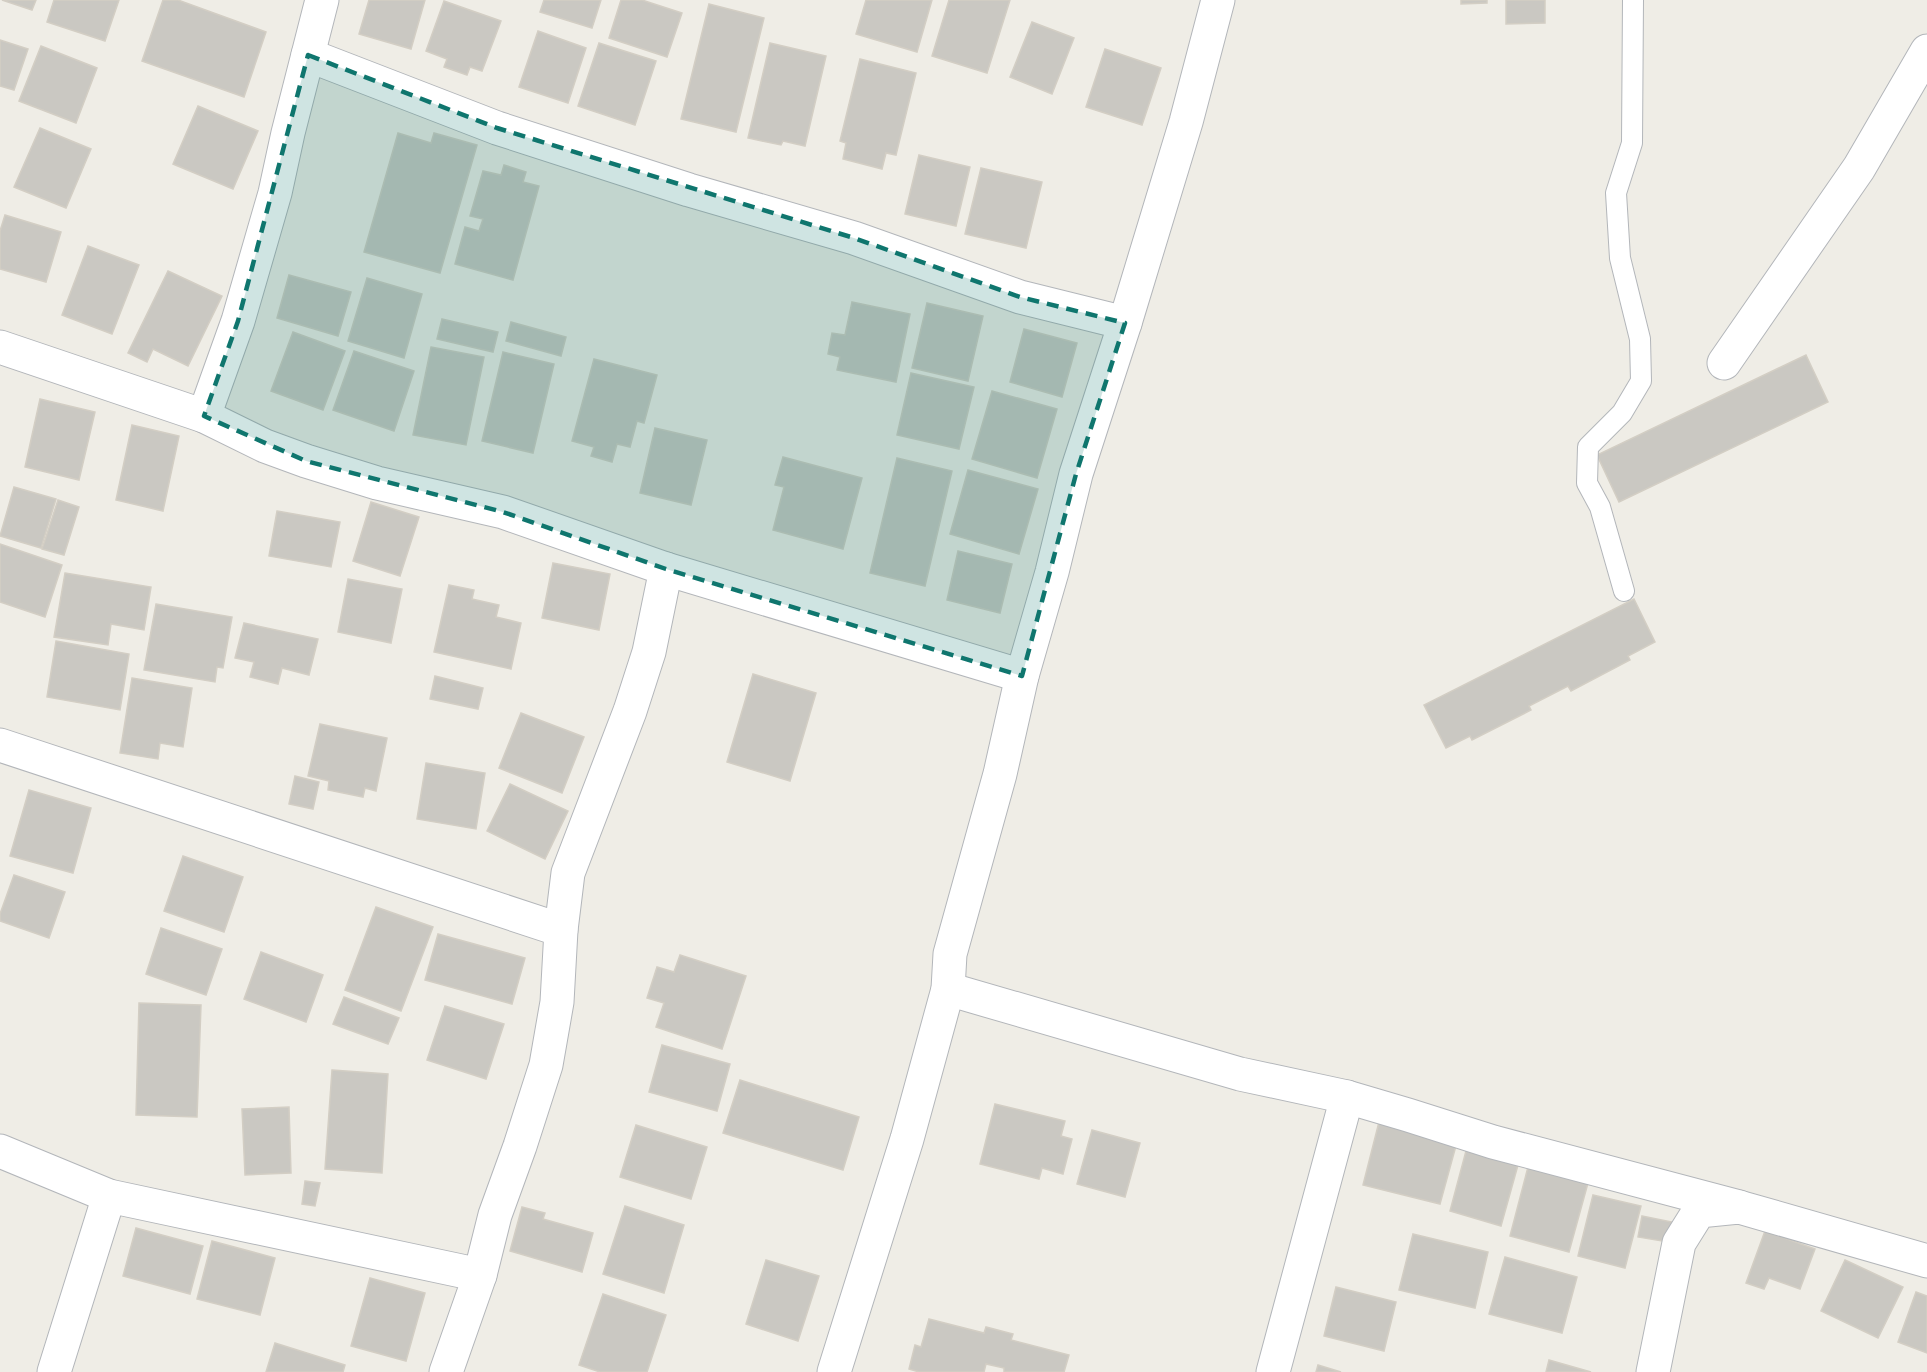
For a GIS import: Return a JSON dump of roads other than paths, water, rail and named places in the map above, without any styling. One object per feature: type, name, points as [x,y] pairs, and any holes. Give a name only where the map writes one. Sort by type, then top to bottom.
[{"type":"street","points":[[204,416],[238,321],[275,193],[322,0]]},
{"type":"street","points":[[834,1372],[907,1139],[948,989],[951,954],[1000,774],[1022,676],[1052,572],[1076,474],[1186,122],[1218,0]]},
{"type":"street","points":[[1724,363],[1859,168],[1927,51]]},
{"type":"street","points":[[308,55],[507,131],[689,190],[854,238],[1020,297],[1125,323]]},
{"type":"street","points":[[0,347],[204,416],[265,446],[306,461],[377,483],[503,512],[666,569],[1022,676]]},
{"type":"street","points":[[446,1372],[480,1275],[495,1215],[546,1065],[557,1002],[561,930],[568,873],[608,772],[649,652],[666,569]]},
{"type":"street","points":[[0,745],[561,930]]},
{"type":"street","points":[[948,989],[1240,1074],[1347,1097],[1493,1142],[1739,1207],[1927,1262]]},
{"type":"street","points":[[1273,1372],[1347,1097]]},
{"type":"street","points":[[0,1151],[109,1196],[480,1275]]},
{"type":"street","points":[[54,1372],[109,1196]]},
{"type":"street","points":[[1653,1372],[1678,1243],[1699,1210],[1739,1207]]},
{"type":"lane","points":[[1624,591],[1600,507],[1587,483],[1588,447],[1622,413],[1641,381],[1641,339],[1620,258],[1616,193],[1632,143],[1633,0]]}]
